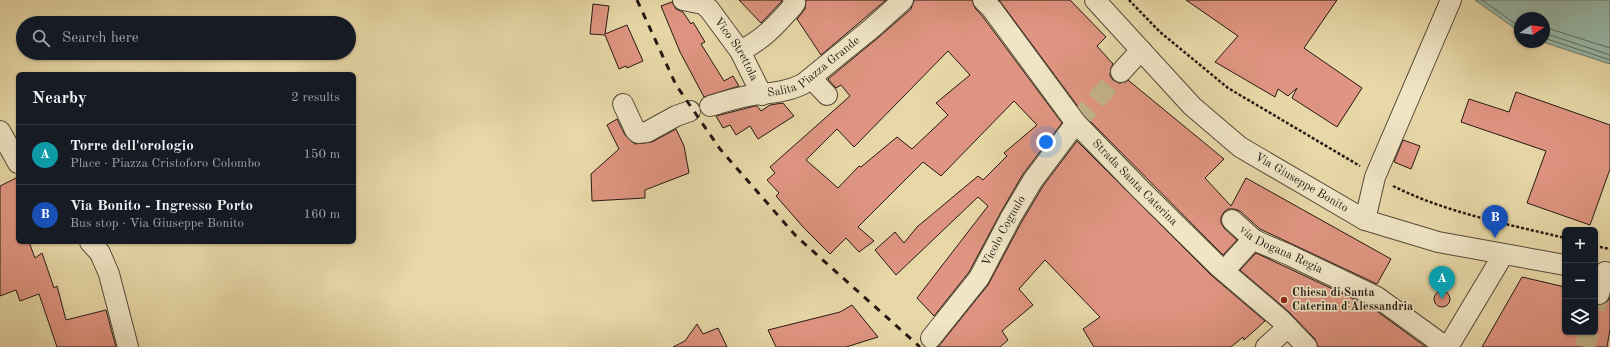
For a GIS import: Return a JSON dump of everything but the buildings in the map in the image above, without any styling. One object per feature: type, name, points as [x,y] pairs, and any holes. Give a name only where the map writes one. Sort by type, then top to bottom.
[{"type":"street","name":"Vico Strettola","points":[[683,0],[703,4],[709,9],[740,51],[762,95]]},
{"type":"street","points":[[740,51],[752,45],[772,30],[793,6],[795,3],[794,0]]},
{"type":"street","name":"Salita Piazza Grande","points":[[710,106],[730,100],[790,91],[811,78],[837,55],[872,28],[902,0]]},
{"type":"street","name":"Strada Santa Caterina","points":[[983,0],[1076,123],[1224,271],[1288,327],[1308,347]]},
{"type":"street","name":"Via Giuseppe Bonito","points":[[1095,0],[1192,106],[1240,147],[1365,220],[1438,242],[1562,265]]},
{"type":"street","points":[[1365,220],[1375,177],[1451,0]]},
{"type":"street","points":[[1121,72],[1141,50]]},
{"type":"street","points":[[811,78],[827,95]]},
{"type":"street","points":[[622,104],[638,133],[647,132],[676,116],[690,111]]},
{"type":"street","name":"Vicolo Cognulo","points":[[931,338],[979,278],[1033,180],[1076,123]]},
{"type":"street","points":[[0,131],[16,159]]},
{"type":"street","name":"via Dogana Regia","points":[[1232,220],[1253,238],[1377,297],[1447,347]]},
{"type":"street","points":[[1224,271],[1253,238]]},
{"type":"street","points":[[92,244],[100,253],[109,274],[128,347]]},
{"type":"street","points":[[1447,347],[1503,255]]},
{"type":"street","points":[[1599,294],[1603,272]]},
{"type":"street","points":[[1266,347],[1288,327]]},
{"type":"path","points":[[1129,0],[1160,32],[1228,88],[1357,164],[1375,177],[1411,195],[1445,207],[1494,222],[1562,237]]},
{"type":"path","points":[[1598,247],[1610,249]]},
{"type":"water","points":[[1475,0],[1610,0],[1610,64],[1550,44],[1550,12],[1514,12],[1514,28]]},
{"type":"tunnel","points":[[1076,123],[1121,72]]},
{"type":"tunnel","points":[[1598,299],[1599,294]]},
{"type":"tunnel","points":[[1585,347],[1588,335]]},
{"type":"railway","points":[[637,0],[676,85],[720,149],[796,236],[920,347]]},
{"type":"place","name":"Via Bonito - Ingresso Porto","points":[[1495,238]]},
{"type":"place","name":"Torre dell'orologio","points":[[1442,299]]},
{"type":"place","name":"Chiesa di Santa Caterina d'Alessandria","points":[[1284,300]]}]
